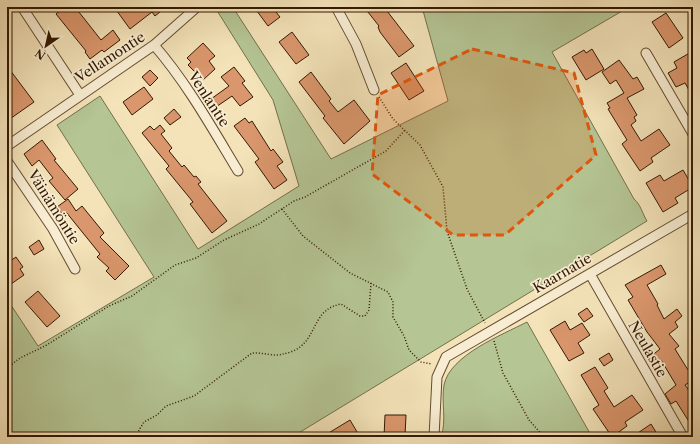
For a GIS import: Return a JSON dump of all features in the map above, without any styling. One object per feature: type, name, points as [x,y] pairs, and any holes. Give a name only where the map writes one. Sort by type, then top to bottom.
[{"type":"street","name":"Vellamontie","points":[[22,7],[80,95],[154,45],[198,7]]},
{"type":"street","points":[[336,7],[356,44],[374,90]]},
{"type":"street","name":"Venlantie","points":[[154,45],[168,61],[238,171]]},
{"type":"street","points":[[646,53],[693,134]]},
{"type":"street","points":[[7,146],[80,95]]},
{"type":"street","name":"Väinämöntie","points":[[7,161],[53,229],[76,269]]},
{"type":"street","name":"Kaarnatie","points":[[444,361],[490,331],[693,214]]},
{"type":"street","name":"Neulastie","points":[[590,274],[683,437]]},
{"type":"street","points":[[434,437],[437,378],[444,361]]},
{"type":"path","points":[[374,90],[393,119],[420,145],[442,186],[447,231],[467,289],[490,331],[503,373],[529,420],[544,437]]},
{"type":"path","points":[[7,368],[20,358],[45,346],[109,306],[132,296],[175,265],[196,258],[224,240],[259,224],[282,209],[386,151],[405,130]]},
{"type":"path","points":[[282,209],[303,236],[350,273],[388,292],[393,302],[393,317],[410,350],[421,362],[444,361]]},
{"type":"path","points":[[137,437],[144,422],[157,415],[166,406],[194,396],[252,353],[261,352],[280,355],[300,347],[330,306],[341,304],[360,316],[365,316],[368,310],[371,283]]},
{"type":"path","points":[[7,431],[13,437]]},
{"type":"highlighted area","points":[[472,49],[574,73],[596,155],[505,235],[453,235],[372,174],[378,95]]},
{"type":"green space","points":[[422,7],[629,7],[552,52],[634,199],[640,206],[647,221],[292,437],[7,437],[7,366],[9,365],[7,361],[7,299],[38,346],[154,277],[57,125],[100,96],[198,249],[299,186],[273,100],[216,9],[234,9],[331,159],[448,101]]},
{"type":"green space","points":[[527,322],[592,437],[441,437],[444,424],[444,385],[448,374],[466,355],[478,347]]},
{"type":"building","points":[[65,7],[75,7],[101,40],[113,30],[120,40],[104,52],[102,50],[90,59],[85,52],[86,51],[56,14]]},
{"type":"building","points":[[114,7],[166,7],[155,16],[152,12],[130,29]]},
{"type":"building","points":[[254,7],[272,7],[280,17],[268,26]]},
{"type":"building","points":[[364,7],[384,7],[414,46],[399,57],[380,32],[379,26]]},
{"type":"building","points":[[666,13],[683,38],[669,48],[652,22]]},
{"type":"building","points":[[292,32],[309,55],[296,64],[279,42]]},
{"type":"building","points":[[203,43],[215,56],[209,61],[215,69],[203,80],[188,65],[191,62],[187,58]]},
{"type":"building","points":[[592,49],[604,69],[586,80],[572,57],[584,50],[586,53]]},
{"type":"building","points":[[693,51],[693,97],[685,83],[676,87],[668,73],[677,68],[674,62]]},
{"type":"building","points":[[619,60],[633,79],[637,77],[644,89],[627,98],[637,115],[634,117],[636,121],[631,125],[641,141],[659,129],[670,145],[651,158],[653,162],[640,171],[622,144],[627,140],[608,109],[610,108],[607,103],[624,93],[616,80],[610,84],[602,72]]},
{"type":"building","points":[[406,63],[424,91],[409,100],[391,73]]},
{"type":"building","points":[[7,66],[34,102],[7,121]]},
{"type":"building","points":[[234,67],[245,81],[242,83],[253,97],[240,106],[232,96],[216,107],[211,99],[229,86],[221,77]]},
{"type":"building","points":[[150,70],[158,78],[150,86],[142,77]]},
{"type":"building","points":[[311,72],[331,99],[329,101],[338,112],[354,100],[370,121],[344,144],[323,118],[325,116],[299,82]]},
{"type":"building","points":[[144,87],[153,99],[132,115],[123,102]]},
{"type":"building","points":[[174,109],[181,117],[170,125],[164,118]]},
{"type":"building","points":[[245,118],[249,123],[252,121],[271,151],[273,149],[283,162],[277,166],[287,180],[274,189],[255,162],[259,159],[234,126]]},
{"type":"building","points":[[160,125],[165,131],[161,134],[172,148],[169,151],[182,167],[184,165],[194,177],[196,176],[201,182],[198,184],[227,221],[212,233],[190,204],[193,202],[166,169],[169,166],[142,133],[150,126],[154,130]]},
{"type":"building","points":[[42,140],[56,159],[54,160],[78,189],[65,200],[49,181],[53,178],[39,160],[32,166],[24,154]]},
{"type":"building","points":[[683,170],[693,187],[675,198],[678,203],[663,212],[646,183],[660,175],[664,181]]},
{"type":"building","points":[[68,199],[76,211],[82,206],[104,233],[100,237],[129,266],[115,280],[106,271],[109,268],[97,257],[100,254],[66,212],[63,215],[57,207]]},
{"type":"building","points":[[39,240],[44,249],[34,255],[29,247]]},
{"type":"building","points":[[16,257],[23,267],[20,269],[24,275],[11,284],[7,277],[7,263]]},
{"type":"building","points":[[661,265],[666,274],[647,285],[658,304],[657,305],[664,319],[677,309],[682,316],[675,322],[678,327],[669,334],[679,346],[675,349],[688,370],[693,366],[693,380],[685,385],[693,396],[693,428],[676,401],[671,404],[665,394],[676,385],[661,360],[656,364],[650,357],[660,349],[647,332],[628,300],[633,297],[625,285]]},
{"type":"building","points":[[38,291],[60,316],[47,327],[25,302]]},
{"type":"building","points":[[587,308],[593,316],[584,322],[578,314]]},
{"type":"building","points":[[565,321],[570,330],[582,323],[590,335],[578,343],[584,353],[569,361],[550,330]]},
{"type":"building","points":[[609,353],[613,360],[604,366],[599,359]]},
{"type":"building","points":[[595,367],[608,388],[604,391],[614,407],[632,395],[643,410],[625,422],[627,426],[612,437],[593,409],[599,405],[581,375]]},
{"type":"building","points":[[385,415],[406,415],[405,436],[384,437]]},
{"type":"building","points":[[350,420],[360,437],[322,437]]},
{"type":"building","points":[[651,424],[659,437],[632,437]]}]
